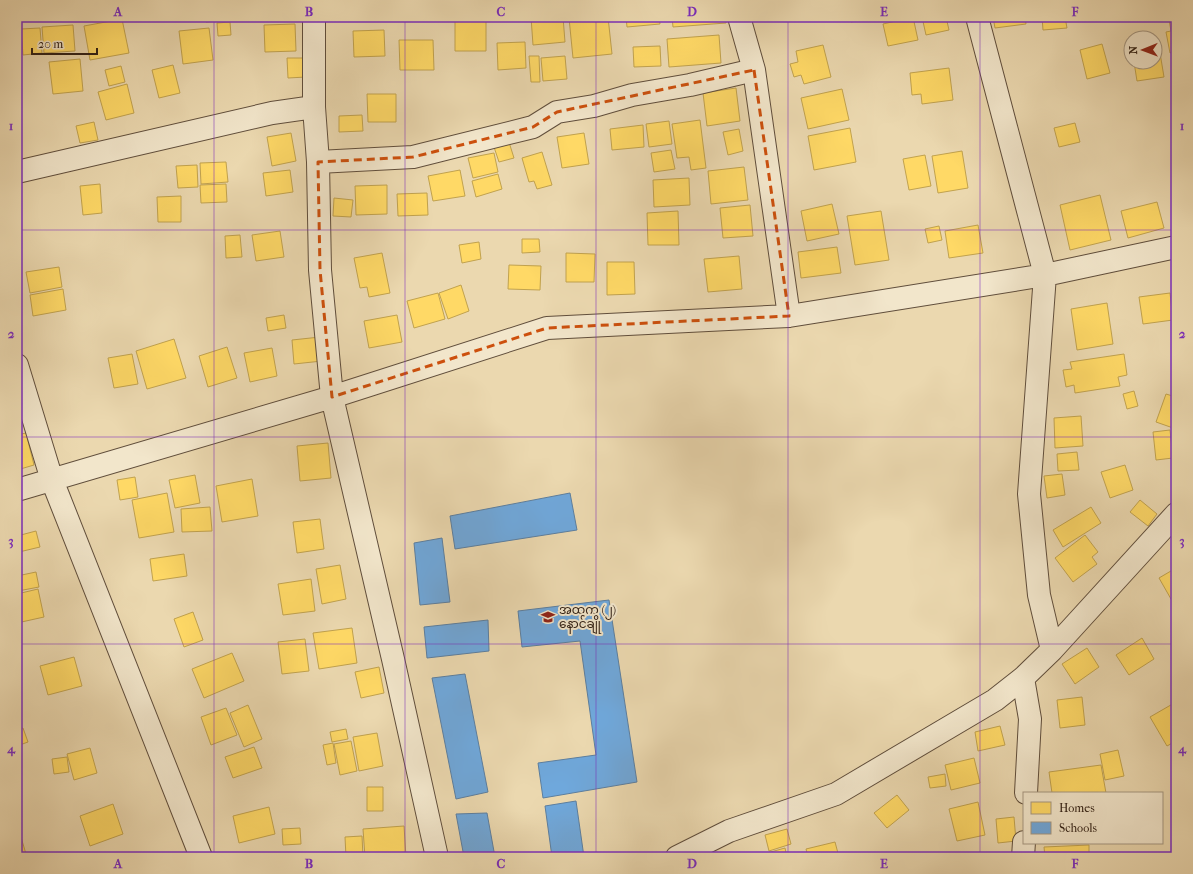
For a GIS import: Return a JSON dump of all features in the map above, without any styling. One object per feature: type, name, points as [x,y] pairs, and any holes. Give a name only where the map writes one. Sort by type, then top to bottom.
[{"type":"street","points":[[314,17],[314,107],[318,162],[320,270],[332,397],[437,857]]},
{"type":"street","points":[[739,17],[754,70],[789,316]]},
{"type":"street","points":[[977,17],[1045,274],[1029,494],[1039,595],[1052,650]]},
{"type":"street","points":[[318,162],[414,157],[533,127],[557,112],[594,106],[632,95],[690,85],[754,70]]},
{"type":"street","points":[[17,172],[272,113],[314,107]]},
{"type":"street","points":[[17,490],[332,397],[547,328],[789,316],[1045,274],[1176,247]]},
{"type":"street","points":[[17,365],[52,480],[201,857]]},
{"type":"street","points":[[678,857],[729,831],[836,794],[995,700],[1023,678],[1052,650],[1176,514]]},
{"type":"street","points":[[1023,678],[1030,720],[1026,792]]},
{"type":"street","points":[[1023,857],[1024,844]]},
{"type":"highlighted area","points":[[754,70],[789,316],[547,328],[332,397],[320,270],[318,162],[413,157],[533,127],[557,112]]},
{"type":"building: Homes","points":[[205,17],[233,17],[234,20],[206,22]]},
{"type":"building: Homes","points":[[455,17],[486,17],[486,51],[455,51]]},
{"type":"building: Homes","points":[[531,17],[563,17],[565,42],[533,45]]},
{"type":"building: Homes","points":[[608,17],[612,54],[573,58],[569,18]]},
{"type":"building: Homes","points":[[626,17],[659,17],[660,24],[627,27]]},
{"type":"building: Homes","points":[[672,17],[726,17],[726,23],[673,27]]},
{"type":"building: Homes","points":[[797,17],[821,17],[798,21]]},
{"type":"building: Homes","points":[[851,17],[878,17],[851,22]]},
{"type":"building: Homes","points":[[913,17],[918,40],[888,46],[883,24]]},
{"type":"building: Homes","points":[[922,17],[946,17],[949,30],[926,35]]},
{"type":"building: Homes","points":[[993,17],[1025,17],[1026,24],[995,28]]},
{"type":"building: Homes","points":[[1042,17],[1065,17],[1067,28],[1043,30]]},
{"type":"building: Homes","points":[[1079,17],[1091,17],[1079,19]]},
{"type":"building: Homes","points":[[1176,18],[1176,51],[1170,53],[1166,32],[1171,31],[1169,20]]},
{"type":"building: Homes","points":[[122,19],[129,53],[90,60],[84,26]]},
{"type":"building: Homes","points":[[230,22],[231,35],[218,36],[217,23]]},
{"type":"building: Homes","points":[[295,24],[296,51],[265,52],[264,25]]},
{"type":"building: Homes","points":[[73,25],[75,51],[44,53],[42,27]]},
{"type":"building: Homes","points":[[40,28],[42,53],[23,55],[21,29]]},
{"type":"building: Homes","points":[[209,28],[213,60],[183,64],[179,31]]},
{"type":"building: Homes","points":[[384,30],[385,56],[354,57],[353,31]]},
{"type":"building: Homes","points":[[719,35],[721,63],[669,67],[667,39]]},
{"type":"building: Homes","points":[[399,40],[433,40],[434,70],[400,70]]},
{"type":"building: Homes","points":[[525,42],[526,68],[498,70],[497,43]]},
{"type":"building: Homes","points":[[1102,44],[1110,73],[1087,79],[1080,50]]},
{"type":"building: Homes","points":[[823,45],[831,77],[804,84],[801,75],[794,77],[790,64],[798,62],[796,51]]},
{"type":"building: Homes","points":[[660,46],[661,66],[634,67],[633,47]]},
{"type":"building: Homes","points":[[529,56],[539,56],[540,82],[531,82]]},
{"type":"building: Homes","points":[[565,56],[567,79],[543,81],[541,58]]},
{"type":"building: Homes","points":[[287,58],[306,58],[306,77],[288,78]]},
{"type":"building: Homes","points":[[80,59],[83,91],[53,94],[49,62]]},
{"type":"building: Homes","points":[[173,65],[180,93],[159,98],[152,70]]},
{"type":"building: Homes","points":[[121,66],[125,82],[109,86],[105,70]]},
{"type":"building: Homes","points":[[949,68],[953,100],[922,104],[921,94],[912,95],[910,73]]},
{"type":"building: Homes","points":[[1135,70],[1163,70],[1164,77],[1137,81]]},
{"type":"building: Homes","points":[[127,84],[134,113],[106,120],[98,92]]},
{"type":"building: Homes","points":[[736,88],[740,121],[707,126],[703,93]]},
{"type":"building: Homes","points":[[842,89],[849,120],[808,129],[801,98]]},
{"type":"building: Homes","points":[[367,94],[396,94],[396,122],[368,122]]},
{"type":"building: Homes","points":[[362,115],[363,131],[339,132],[339,116]]},
{"type":"building: Homes","points":[[700,120],[706,168],[691,170],[689,157],[677,158],[672,124]]},
{"type":"building: Homes","points":[[669,121],[672,144],[649,147],[646,124]]},
{"type":"building: Homes","points":[[94,122],[98,140],[80,143],[76,126]]},
{"type":"building: Homes","points":[[1075,123],[1080,142],[1059,147],[1054,128]]},
{"type":"building: Homes","points":[[643,125],[644,147],[612,150],[610,129]]},
{"type":"building: Homes","points":[[850,128],[856,162],[814,170],[808,136]]},
{"type":"building: Homes","points":[[739,129],[743,151],[728,155],[723,132]]},
{"type":"building: Homes","points":[[291,133],[296,161],[272,166],[267,137]]},
{"type":"building: Homes","points":[[584,133],[589,164],[562,168],[557,137]]},
{"type":"building: Homes","points":[[508,139],[514,158],[499,162],[493,144]]},
{"type":"building: Homes","points":[[671,150],[675,169],[654,172],[651,153]]},
{"type":"building: Homes","points":[[962,151],[968,188],[938,193],[932,156]]},
{"type":"building: Homes","points":[[542,152],[552,185],[537,189],[534,181],[529,182],[522,158]]},
{"type":"building: Homes","points":[[494,153],[498,172],[473,178],[468,158]]},
{"type":"building: Homes","points":[[925,155],[931,186],[909,190],[903,159]]},
{"type":"building: Homes","points":[[226,162],[228,182],[201,184],[200,163]]},
{"type":"building: Homes","points":[[197,165],[198,187],[178,188],[176,166]]},
{"type":"building: Homes","points":[[744,167],[748,200],[711,204],[708,171]]},
{"type":"building: Homes","points":[[290,170],[293,192],[266,196],[263,173]]},
{"type":"building: Homes","points":[[460,170],[465,196],[433,201],[428,176]]},
{"type":"building: Homes","points":[[498,174],[502,189],[476,197],[472,181]]},
{"type":"building: Homes","points":[[689,178],[690,205],[654,207],[653,180]]},
{"type":"building: Homes","points":[[100,184],[102,213],[83,215],[80,186]]},
{"type":"building: Homes","points":[[226,184],[227,202],[201,203],[200,185]]},
{"type":"building: Homes","points":[[387,185],[387,214],[356,215],[355,186]]},
{"type":"building: Homes","points":[[427,193],[428,215],[398,216],[397,194]]},
{"type":"building: Homes","points":[[1100,195],[1111,240],[1070,250],[1060,205]]},
{"type":"building: Homes","points":[[181,196],[181,222],[158,222],[157,197]]},
{"type":"building: Homes","points":[[334,198],[353,200],[351,217],[333,216]]},
{"type":"building: Homes","points":[[1157,202],[1164,228],[1128,238],[1121,211]]},
{"type":"building: Homes","points":[[832,204],[839,234],[807,241],[801,211]]},
{"type":"building: Homes","points":[[750,205],[753,236],[723,238],[720,208]]},
{"type":"building: Homes","points":[[678,211],[679,245],[648,245],[647,213]]},
{"type":"building: Homes","points":[[881,211],[889,260],[855,265],[847,216]]},
{"type":"building: Homes","points":[[978,225],[983,253],[949,258],[945,231]]},
{"type":"building: Homes","points":[[939,226],[942,240],[928,243],[925,229]]},
{"type":"building: Homes","points":[[280,231],[284,257],[256,261],[252,235]]},
{"type":"building: Homes","points":[[240,235],[242,257],[226,258],[225,236]]},
{"type":"building: Homes","points":[[522,239],[539,239],[540,252],[522,253]]},
{"type":"building: Homes","points":[[479,242],[481,259],[462,263],[459,245]]},
{"type":"building: Homes","points":[[837,247],[841,273],[801,278],[798,252]]},
{"type":"building: Homes","points":[[382,253],[390,293],[369,297],[367,287],[360,288],[354,258]]},
{"type":"building: Homes","points":[[566,253],[595,254],[594,282],[566,282]]},
{"type":"building: Homes","points":[[739,256],[742,289],[708,292],[704,259]]},
{"type":"building: Homes","points":[[607,262],[634,262],[635,294],[607,295]]},
{"type":"building: Homes","points":[[509,265],[541,266],[540,290],[508,289]]},
{"type":"building: Homes","points":[[59,267],[62,287],[30,293],[26,272]]},
{"type":"building: Homes","points":[[461,285],[469,311],[448,319],[439,293]]},
{"type":"building: Homes","points":[[63,289],[66,310],[33,316],[30,295]]},
{"type":"building: Homes","points":[[438,293],[445,319],[414,328],[407,301]]},
{"type":"building: Homes","points":[[1170,293],[1173,320],[1143,324],[1139,297]]},
{"type":"building: Homes","points":[[1107,303],[1113,344],[1077,350],[1071,309]]},
{"type":"building: Homes","points":[[284,315],[286,328],[268,331],[266,318]]},
{"type":"building: Homes","points":[[397,315],[402,342],[369,348],[364,321]]},
{"type":"building: Homes","points":[[320,337],[322,361],[294,364],[292,340]]},
{"type":"building: Homes","points":[[174,339],[186,378],[147,389],[136,351]]},
{"type":"building: Homes","points":[[227,347],[237,378],[208,387],[199,356]]},
{"type":"building: Homes","points":[[272,348],[277,376],[250,382],[244,353]]},
{"type":"building: Homes","points":[[132,354],[138,384],[114,388],[108,358]]},
{"type":"building: Homes","points":[[1124,354],[1127,375],[1118,377],[1120,386],[1075,393],[1074,385],[1066,387],[1063,370],[1072,369],[1070,362]]},
{"type":"building: Homes","points":[[1134,391],[1138,406],[1127,409],[1123,394]]},
{"type":"building: Homes","points":[[1166,394],[1176,397],[1176,429],[1156,422]]},
{"type":"building: Homes","points":[[1081,416],[1083,446],[1055,448],[1054,418]]},
{"type":"building: Homes","points":[[1170,430],[1173,458],[1156,460],[1153,432]]},
{"type":"building: Homes","points":[[26,433],[34,465],[17,470],[17,435]]},
{"type":"building: Homes","points":[[328,443],[331,478],[300,481],[297,446]]},
{"type":"building: Homes","points":[[1077,452],[1079,470],[1058,471],[1057,454]]},
{"type":"building: Homes","points":[[1125,465],[1133,490],[1110,498],[1101,472]]},
{"type":"building: Homes","points":[[1062,474],[1065,495],[1047,498],[1044,476]]},
{"type":"building: Homes","points":[[195,475],[200,503],[175,508],[169,480]]},
{"type":"building: Homes","points":[[135,477],[138,497],[120,500],[117,480]]},
{"type":"building: Homes","points":[[252,479],[258,516],[222,522],[216,486]]},
{"type":"building: Homes","points":[[167,493],[174,532],[139,538],[132,500]]},
{"type":"building: Homes","points":[[1140,500],[1157,514],[1148,526],[1130,512]]},
{"type":"building: Homes","points":[[210,507],[212,531],[182,532],[181,509]]},
{"type":"building: Homes","points":[[1091,507],[1101,523],[1063,547],[1053,530]]},
{"type":"building: Homes","points":[[17,511],[19,511],[20,531],[17,531]]},
{"type":"building: Homes","points":[[320,519],[324,549],[297,553],[293,522]]},
{"type":"building: Homes","points":[[36,531],[40,547],[19,552],[17,536]]},
{"type":"building: Homes","points":[[1085,535],[1098,552],[1092,557],[1097,564],[1073,582],[1055,558]]},
{"type":"building: Homes","points":[[184,554],[187,576],[153,581],[150,559]]},
{"type":"building: Homes","points":[[340,565],[346,599],[322,604],[316,569]]},
{"type":"building: Homes","points":[[1176,568],[1176,605],[1175,606],[1159,578]]},
{"type":"building: Homes","points":[[36,572],[39,587],[18,591],[17,576]]},
{"type":"building: Homes","points":[[311,579],[315,611],[283,615],[278,584]]},
{"type":"building: Homes","points":[[38,589],[44,617],[17,623],[17,594]]},
{"type":"building: Homes","points":[[193,612],[203,640],[184,647],[174,619]]},
{"type":"building: Homes","points":[[352,628],[357,663],[319,669],[313,633]]},
{"type":"building: Homes","points":[[1142,638],[1154,659],[1129,675],[1116,655]]},
{"type":"building: Homes","points":[[305,639],[309,671],[282,674],[278,642]]},
{"type":"building: Homes","points":[[1087,648],[1099,667],[1075,684],[1062,664]]},
{"type":"building: Homes","points":[[232,653],[244,681],[204,698],[192,669]]},
{"type":"building: Homes","points":[[74,657],[82,686],[48,695],[40,666]]},
{"type":"building: Homes","points":[[379,667],[384,693],[361,698],[355,672]]},
{"type":"building: Homes","points":[[1082,697],[1085,725],[1060,728],[1057,700]]},
{"type":"building: Homes","points":[[1176,702],[1176,741],[1167,746],[1150,717]]},
{"type":"building: Homes","points":[[248,705],[262,739],[244,747],[230,713]]},
{"type":"building: Homes","points":[[226,708],[237,735],[211,745],[201,717]]},
{"type":"building: Homes","points":[[1000,726],[1005,745],[978,751],[975,732]]},
{"type":"building: Homes","points":[[23,728],[28,742],[17,746],[17,730]]},
{"type":"building: Homes","points":[[346,729],[348,739],[332,742],[330,732]]},
{"type":"building: Homes","points":[[377,733],[383,766],[359,771],[353,737]]},
{"type":"building: Homes","points":[[351,741],[357,771],[340,775],[334,744]]},
{"type":"building: Homes","points":[[333,743],[336,763],[327,765],[323,745]]},
{"type":"building: Homes","points":[[254,747],[262,768],[233,778],[225,757]]},
{"type":"building: Homes","points":[[90,748],[97,773],[74,780],[67,754]]},
{"type":"building: Homes","points":[[1118,750],[1124,776],[1105,780],[1100,754]]},
{"type":"building: Homes","points":[[67,757],[69,772],[54,774],[52,759]]},
{"type":"building: Homes","points":[[974,758],[980,783],[951,790],[945,765]]},
{"type":"building: Homes","points":[[1101,765],[1106,792],[1052,792],[1049,772]]},
{"type":"building: Homes","points":[[945,774],[946,786],[930,788],[928,777]]},
{"type":"building: Homes","points":[[367,787],[383,787],[383,811],[367,811]]},
{"type":"building: Homes","points":[[897,795],[909,810],[887,828],[874,813]]},
{"type":"building: Homes","points":[[978,802],[985,835],[957,841],[949,809]]},
{"type":"building: Homes","points":[[113,804],[123,834],[90,846],[80,816]]},
{"type":"building: Homes","points":[[269,807],[275,834],[239,843],[233,816]]},
{"type":"building: Homes","points":[[1014,817],[1016,841],[998,843],[996,819]]},
{"type":"building: Homes","points":[[404,826],[406,857],[365,857],[363,829]]},
{"type":"building: Homes","points":[[17,827],[26,854],[17,857]]},
{"type":"building: Homes","points":[[300,828],[301,844],[283,845],[282,829]]},
{"type":"building: Homes","points":[[787,829],[791,844],[769,851],[765,835]]},
{"type":"building: Homes","points":[[362,836],[363,857],[346,857],[345,837]]},
{"type":"building: Homes","points":[[835,842],[839,857],[808,857],[806,849]]},
{"type":"building: Homes","points":[[1089,845],[1089,857],[1045,857],[1044,847]]},
{"type":"building: Homes","points":[[785,848],[787,857],[768,857],[767,853]]},
{"type":"building: Schools","points":[[570,493],[577,530],[455,549],[450,516]]},
{"type":"building: Schools","points":[[442,538],[450,602],[420,605],[414,543]]},
{"type":"building: Schools","points":[[609,600],[637,782],[543,798],[538,763],[596,755],[580,641],[522,647],[518,611]]},
{"type":"building: Schools","points":[[488,620],[489,651],[427,658],[424,627]]},
{"type":"building: Schools","points":[[465,674],[488,792],[456,799],[432,678]]},
{"type":"building: Schools","points":[[576,801],[584,857],[552,857],[545,806]]},
{"type":"building: Schools","points":[[487,813],[495,857],[464,857],[456,814]]},
{"type":"place","name":"အထက (၂) နောင်ချို","points":[[548,617]]}]
